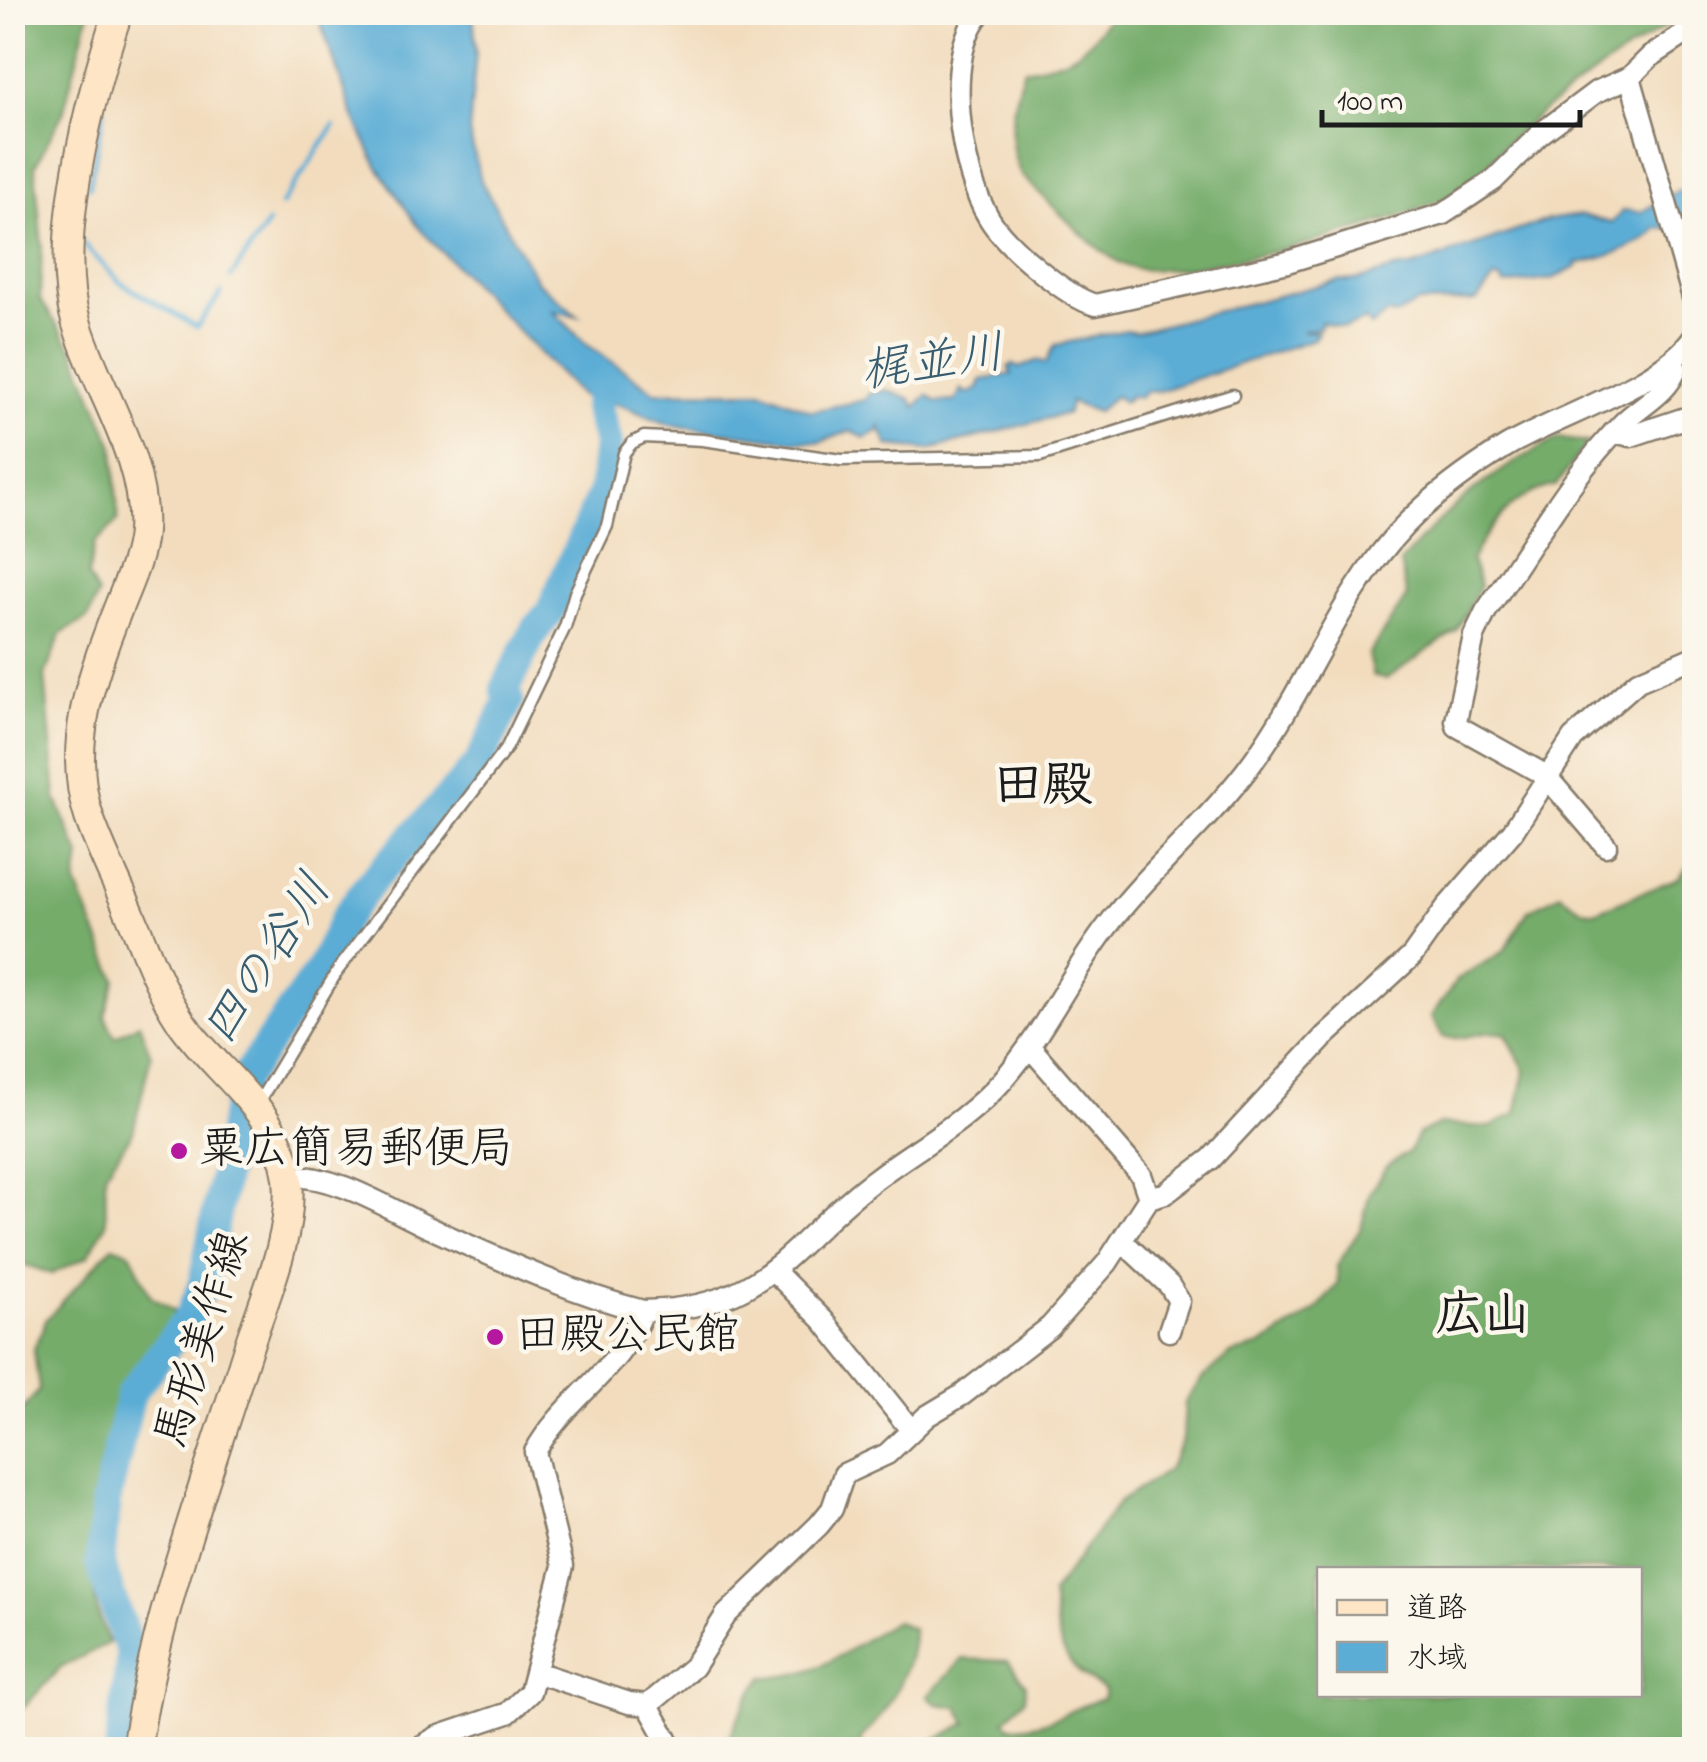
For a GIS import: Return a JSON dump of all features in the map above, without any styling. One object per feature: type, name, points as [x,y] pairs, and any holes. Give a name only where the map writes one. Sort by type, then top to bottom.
[{"type":"main road","name":"馬形美作線","points":[[118,12],[105,50],[70,224],[69,280],[74,317],[138,482],[143,524],[136,562],[89,690],[80,741],[81,780],[89,816],[160,985],[180,1021],[254,1103],[282,1151],[289,1201],[281,1241],[162,1612],[136,1750]]},
{"type":"street","points":[[981,12],[964,36],[960,82],[965,152],[978,197],[998,232],[1057,283],[1081,300],[1095,304],[1300,259],[1443,214],[1468,202],[1540,134],[1582,103],[1630,77],[1650,56],[1694,28]]},
{"type":"street","points":[[1630,77],[1694,301]]},
{"type":"street","points":[[288,1176],[304,1176],[343,1188],[496,1258],[602,1301],[643,1311],[677,1310],[708,1302],[774,1272],[843,1205],[968,1114],[1030,1047],[1108,925],[1252,763],[1357,584],[1405,525],[1454,482],[1508,446],[1673,362],[1694,338]]},
{"type":"street","points":[[1606,846],[1545,775],[1457,726],[1463,678],[1486,610],[1614,432],[1672,382],[1676,370],[1673,362]]},
{"type":"street","points":[[1614,432],[1631,436],[1694,415]]},
{"type":"street","points":[[536,1672],[630,1703],[648,1705],[693,1666],[726,1615],[819,1526],[832,1509],[844,1474],[887,1454],[910,1430],[1050,1327],[1122,1241],[1150,1198],[1166,1193],[1211,1159],[1325,1036],[1412,956],[1446,908],[1512,831],[1572,738],[1648,675],[1694,657]]},
{"type":"street","points":[[1030,1047],[1141,1174],[1150,1198]]},
{"type":"street","points":[[1122,1241],[1169,1285],[1179,1301],[1169,1331]]},
{"type":"street","points":[[774,1272],[823,1320],[910,1430]]},
{"type":"street","points":[[415,1750],[518,1706],[530,1692],[563,1566],[536,1452],[545,1434],[620,1353],[643,1311]]},
{"type":"street","points":[[648,1705],[672,1750]]},
{"type":"lane","points":[[254,1103],[358,941],[506,747],[565,627],[574,592],[607,526],[624,453],[632,443],[644,437],[703,440],[841,460],[1040,456],[1233,395]]},
{"type":"green space","points":[[13,13],[89,13],[63,113],[35,166],[42,246],[40,299],[74,351],[114,448],[118,521],[95,543],[88,576],[98,594],[88,618],[61,634],[45,675],[56,798],[80,856],[76,884],[116,979],[105,1016],[115,1037],[139,1023],[151,1055],[133,1132],[105,1174],[106,1224],[88,1256],[52,1274],[23,1264],[13,1269]]},
{"type":"green space","points":[[1111,13],[1687,13],[1555,102],[1508,142],[1467,186],[1442,200],[1296,246],[1241,259],[1149,270],[1124,265],[1083,235],[1021,175],[1013,149],[1014,108],[1024,69],[1076,53]]},
{"type":"green space","points":[[1558,438],[1587,443],[1557,485],[1516,503],[1486,535],[1471,561],[1480,586],[1456,631],[1386,679],[1373,676],[1368,655],[1407,596],[1400,563],[1436,523],[1472,492]]},
{"type":"green space","points":[[1694,859],[1694,1749],[918,1749],[967,1723],[958,1707],[937,1704],[928,1696],[962,1659],[1008,1661],[1026,1685],[1025,1699],[1005,1720],[1010,1727],[1039,1724],[1103,1699],[1105,1690],[1078,1671],[1064,1651],[1052,1594],[1118,1503],[1168,1470],[1183,1439],[1185,1403],[1202,1378],[1231,1354],[1261,1346],[1315,1311],[1338,1284],[1337,1266],[1361,1228],[1370,1192],[1387,1166],[1409,1152],[1418,1134],[1440,1124],[1490,1127],[1516,1113],[1525,1071],[1506,1034],[1443,1037],[1431,1016],[1458,979],[1504,951],[1528,911],[1560,894],[1583,910],[1595,912],[1678,878]]},
{"type":"green space","points":[[113,1246],[130,1252],[151,1296],[174,1310],[168,1331],[138,1372],[123,1404],[100,1488],[93,1574],[96,1605],[109,1643],[61,1667],[13,1719],[13,1421],[39,1390],[34,1349],[46,1320]]},
{"type":"green space","points":[[896,1621],[913,1629],[912,1643],[897,1689],[860,1739],[864,1748],[872,1749],[722,1749],[751,1693],[764,1677],[818,1667]]},
{"type":"water","points":[[317,13],[473,13],[476,51],[469,132],[481,181],[537,281],[578,316],[553,311],[586,344],[656,392],[763,391],[812,411],[865,400],[869,393],[887,390],[911,399],[915,407],[928,395],[936,402],[955,401],[962,389],[966,394],[978,389],[981,380],[1012,374],[1008,368],[1012,364],[1019,368],[1038,360],[1046,363],[1055,345],[1126,330],[1136,332],[1340,280],[1358,280],[1412,267],[1548,220],[1581,215],[1612,223],[1623,210],[1641,212],[1679,190],[1687,198],[1694,195],[1694,231],[1656,228],[1631,247],[1576,263],[1577,267],[1552,279],[1504,285],[1501,279],[1494,279],[1476,301],[1418,303],[1394,316],[1387,314],[1370,326],[1366,320],[1345,328],[1321,322],[1319,328],[1302,331],[1318,332],[1314,339],[1156,392],[1147,391],[1139,398],[1130,396],[1124,402],[1115,396],[1097,412],[1070,402],[1068,413],[929,450],[888,446],[879,424],[880,430],[865,438],[851,431],[820,442],[670,425],[615,403],[605,407],[580,395],[419,228],[377,166],[354,117]]},
{"type":"waterway","points":[[89,187],[104,110]]},
{"type":"waterway","points":[[281,205],[334,126]]},
{"type":"waterway","points":[[231,277],[268,223]]},
{"type":"waterway","points":[[82,243],[121,283],[197,327],[221,293]]},
{"type":"waterway","name":"四の谷川","points":[[119,1750],[131,1654],[100,1564],[106,1502],[131,1393],[190,1316],[202,1287],[242,1081],[320,969],[345,917],[371,882],[478,765],[509,701],[505,689],[534,631],[550,612],[603,491],[608,443],[598,408],[601,378]]},
{"type":"place","name":"粟広簡易郵便局","points":[[179,1151]]},
{"type":"place","name":"田殿公民館","points":[[495,1337]]},
{"type":"district","name":"田殿","points":[[1043,787]]},
{"type":"district","name":"広山","points":[[1483,1317]]},
{"type":"water label","name":"梶並川","points":[[933,364]]}]
